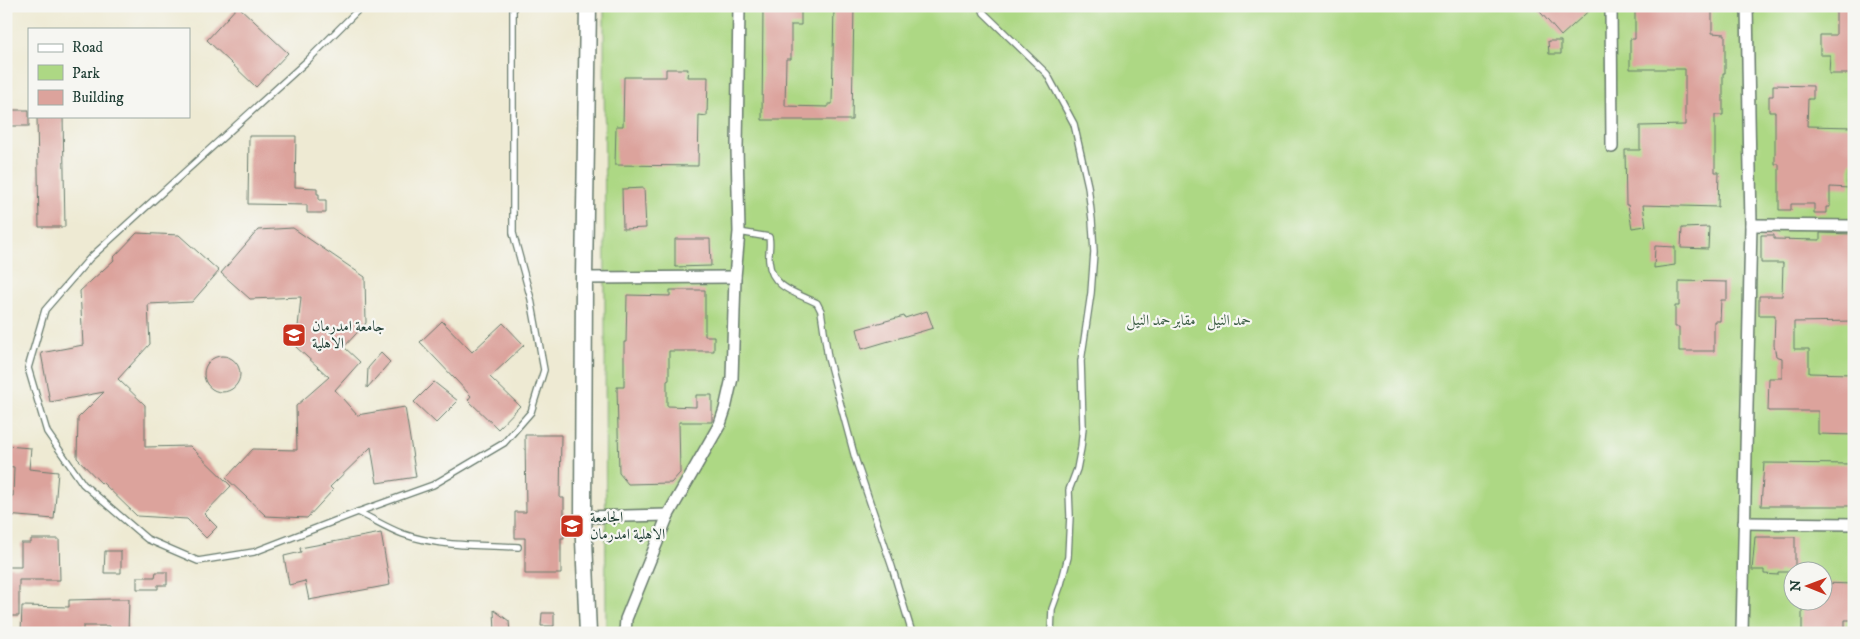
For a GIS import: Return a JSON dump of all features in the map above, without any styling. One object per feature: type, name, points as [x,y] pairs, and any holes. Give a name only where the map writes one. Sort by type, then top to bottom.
[{"type":"street","points":[[588,6],[583,516],[588,633]]},
{"type":"street","points":[[625,633],[626,619],[668,515],[720,424],[732,378],[735,276],[739,232],[740,6]]},
{"type":"street","points":[[1610,6],[1612,147]]},
{"type":"street","points":[[1742,633],[1751,224],[1747,6]]},
{"type":"street","points":[[1751,224],[1854,226]]},
{"type":"street","points":[[584,278],[735,276]]},
{"type":"street","points":[[583,516],[668,515]]},
{"type":"street","points":[[1744,523],[1854,524]]},
{"type":"lane","points":[[362,6],[308,60],[90,258],[46,310],[28,368],[47,432],[83,484],[147,539],[198,561],[254,552],[434,485],[504,443],[531,412],[544,370],[531,299],[513,233],[513,6]]},
{"type":"lane","points":[[981,6],[984,13],[1047,74],[1074,124],[1088,186],[1092,220],[1094,252],[1091,293],[1081,361],[1083,427],[1081,448],[1077,469],[1069,490],[1068,557],[1052,610],[1051,633]]},
{"type":"lane","points":[[739,232],[769,237],[771,246],[768,258],[770,271],[778,283],[790,291],[818,303],[821,310],[828,358],[855,458],[912,633]]},
{"type":"lane","points":[[358,512],[402,534],[428,541],[448,544],[518,547]]},
{"type":"green space","name":"مقابر حمد النيل","points":[[604,6],[1854,6],[1854,633],[606,633]]},
{"type":"building","points":[[238,6],[288,53],[256,87],[207,40]]},
{"type":"building","points":[[763,6],[801,6],[801,25],[791,25],[791,59],[786,59],[785,106],[828,107],[828,104],[832,104],[834,6],[854,6],[852,120],[762,120]]},
{"type":"building","points":[[1535,6],[1594,6],[1561,36]]},
{"type":"building","points":[[1635,6],[1712,6],[1712,33],[1725,34],[1725,73],[1723,73],[1723,115],[1715,115],[1715,172],[1719,172],[1718,207],[1643,205],[1646,226],[1632,228],[1628,205],[1626,205],[1625,150],[1640,150],[1640,126],[1685,125],[1685,69],[1630,69],[1630,39],[1635,39]]},
{"type":"building","points":[[1836,6],[1854,6],[1854,74],[1829,74],[1830,55],[1820,55],[1820,35],[1836,35]]},
{"type":"building","points":[[1548,41],[1561,41],[1561,54],[1549,54]]},
{"type":"building","points":[[666,69],[688,69],[687,77],[708,77],[707,116],[699,115],[698,166],[615,165],[616,126],[623,126],[624,77],[666,77]]},
{"type":"building","points":[[1773,85],[1813,86],[1813,99],[1808,99],[1807,126],[1854,127],[1854,162],[1850,162],[1850,188],[1830,187],[1830,207],[1826,207],[1826,213],[1814,213],[1814,204],[1791,204],[1791,210],[1779,210],[1779,164],[1775,164],[1775,112],[1769,112],[1769,96],[1773,96]]},
{"type":"building","points":[[6,110],[28,110],[29,126],[6,126]]},
{"type":"building","points":[[37,118],[63,118],[65,227],[39,227]]},
{"type":"building","points":[[249,136],[296,136],[295,187],[317,188],[319,200],[326,200],[326,213],[307,213],[307,205],[248,204]]},
{"type":"building","points":[[644,188],[646,228],[623,229],[622,189]]},
{"type":"building","points":[[1709,227],[1708,249],[1681,248],[1682,228]]},
{"type":"building","points":[[293,228],[365,277],[366,323],[344,347],[360,362],[335,390],[357,415],[405,407],[416,477],[377,483],[371,447],[330,487],[333,490],[307,518],[266,516],[226,478],[253,449],[297,450],[296,406],[329,377],[296,347],[301,297],[250,299],[221,273],[258,230]]},
{"type":"building","points":[[137,233],[179,235],[219,271],[192,302],[148,304],[150,344],[118,379],[145,405],[145,447],[190,446],[231,486],[204,514],[217,527],[206,538],[187,519],[137,516],[77,458],[78,418],[104,392],[50,402],[41,353],[83,345],[80,291],[114,260],[113,258]]},
{"type":"building","points":[[1820,233],[1852,234],[1851,267],[1854,268],[1854,321],[1794,322],[1794,349],[1809,349],[1809,373],[1852,374],[1852,381],[1854,381],[1854,435],[1818,434],[1818,411],[1768,411],[1769,378],[1782,378],[1782,358],[1776,356],[1774,345],[1775,315],[1759,315],[1759,296],[1782,296],[1783,263],[1761,263],[1761,235],[1774,235],[1774,239],[1820,240]]},
{"type":"building","points":[[675,239],[710,239],[711,266],[675,267]]},
{"type":"building","points":[[1655,246],[1675,247],[1675,265],[1654,268]]},
{"type":"building","points":[[1679,281],[1727,282],[1727,300],[1721,300],[1720,321],[1714,321],[1714,351],[1679,351],[1679,327],[1675,327],[1675,306],[1679,306]]},
{"type":"building","points":[[670,290],[705,290],[705,336],[714,336],[714,351],[669,351],[667,406],[696,407],[696,395],[712,395],[712,422],[679,422],[680,473],[671,483],[628,484],[619,473],[617,387],[624,387],[627,295],[670,296]]},
{"type":"building","points":[[927,311],[933,328],[862,349],[857,329]]},
{"type":"building","points":[[442,321],[472,352],[503,323],[524,345],[490,377],[520,406],[498,429],[468,400],[471,396],[420,342]]},
{"type":"building","points":[[381,353],[390,362],[367,388],[368,368]]},
{"type":"building","points":[[222,356],[229,357],[235,361],[239,367],[239,381],[235,387],[229,391],[222,392],[215,391],[209,387],[205,381],[204,374],[205,367],[209,361],[215,357]]},
{"type":"building","points":[[434,382],[458,401],[436,423],[414,402]]},
{"type":"building","points":[[525,435],[561,435],[560,498],[564,498],[564,538],[561,538],[561,574],[525,574],[525,538],[515,538],[515,512],[526,512]]},
{"type":"building","points":[[6,446],[31,448],[29,469],[58,472],[54,519],[6,515],[6,496],[13,496],[14,467],[6,466]]},
{"type":"building","points":[[1764,463],[1854,464],[1854,506],[1761,506]]},
{"type":"building","points":[[381,533],[390,585],[309,600],[305,581],[289,585],[284,556],[301,552],[300,548]]},
{"type":"building","points":[[1755,537],[1795,537],[1795,562],[1782,562],[1782,572],[1778,572],[1778,575],[1764,574],[1764,570],[1752,570]]},
{"type":"building","points":[[31,539],[59,539],[60,580],[19,580],[19,616],[6,616],[6,567],[21,567],[21,543],[31,543]]},
{"type":"building","points":[[105,551],[121,551],[121,573],[104,573]]},
{"type":"building","points":[[156,572],[167,572],[167,585],[158,585],[158,589],[137,589],[137,577],[155,577]]},
{"type":"building","points":[[1832,583],[1854,584],[1853,620],[1845,620],[1845,633],[1802,633],[1802,612],[1832,612]]},
{"type":"building","points":[[129,599],[128,633],[110,633],[110,626],[83,626],[83,633],[21,633],[22,606],[69,607],[69,600]]},
{"type":"building","points":[[494,610],[509,621],[510,633],[495,633]]},
{"type":"building","points":[[542,613],[554,613],[554,626],[541,626]]},
{"type":"place","name":"جامعة امدرمان الاهلية","points":[[294,335]]},
{"type":"place","name":"الجامعة الاهلية امدرمان","points":[[572,526]]},
{"type":"park label","name":"حمد النيل","points":[[1229,320]]}]
